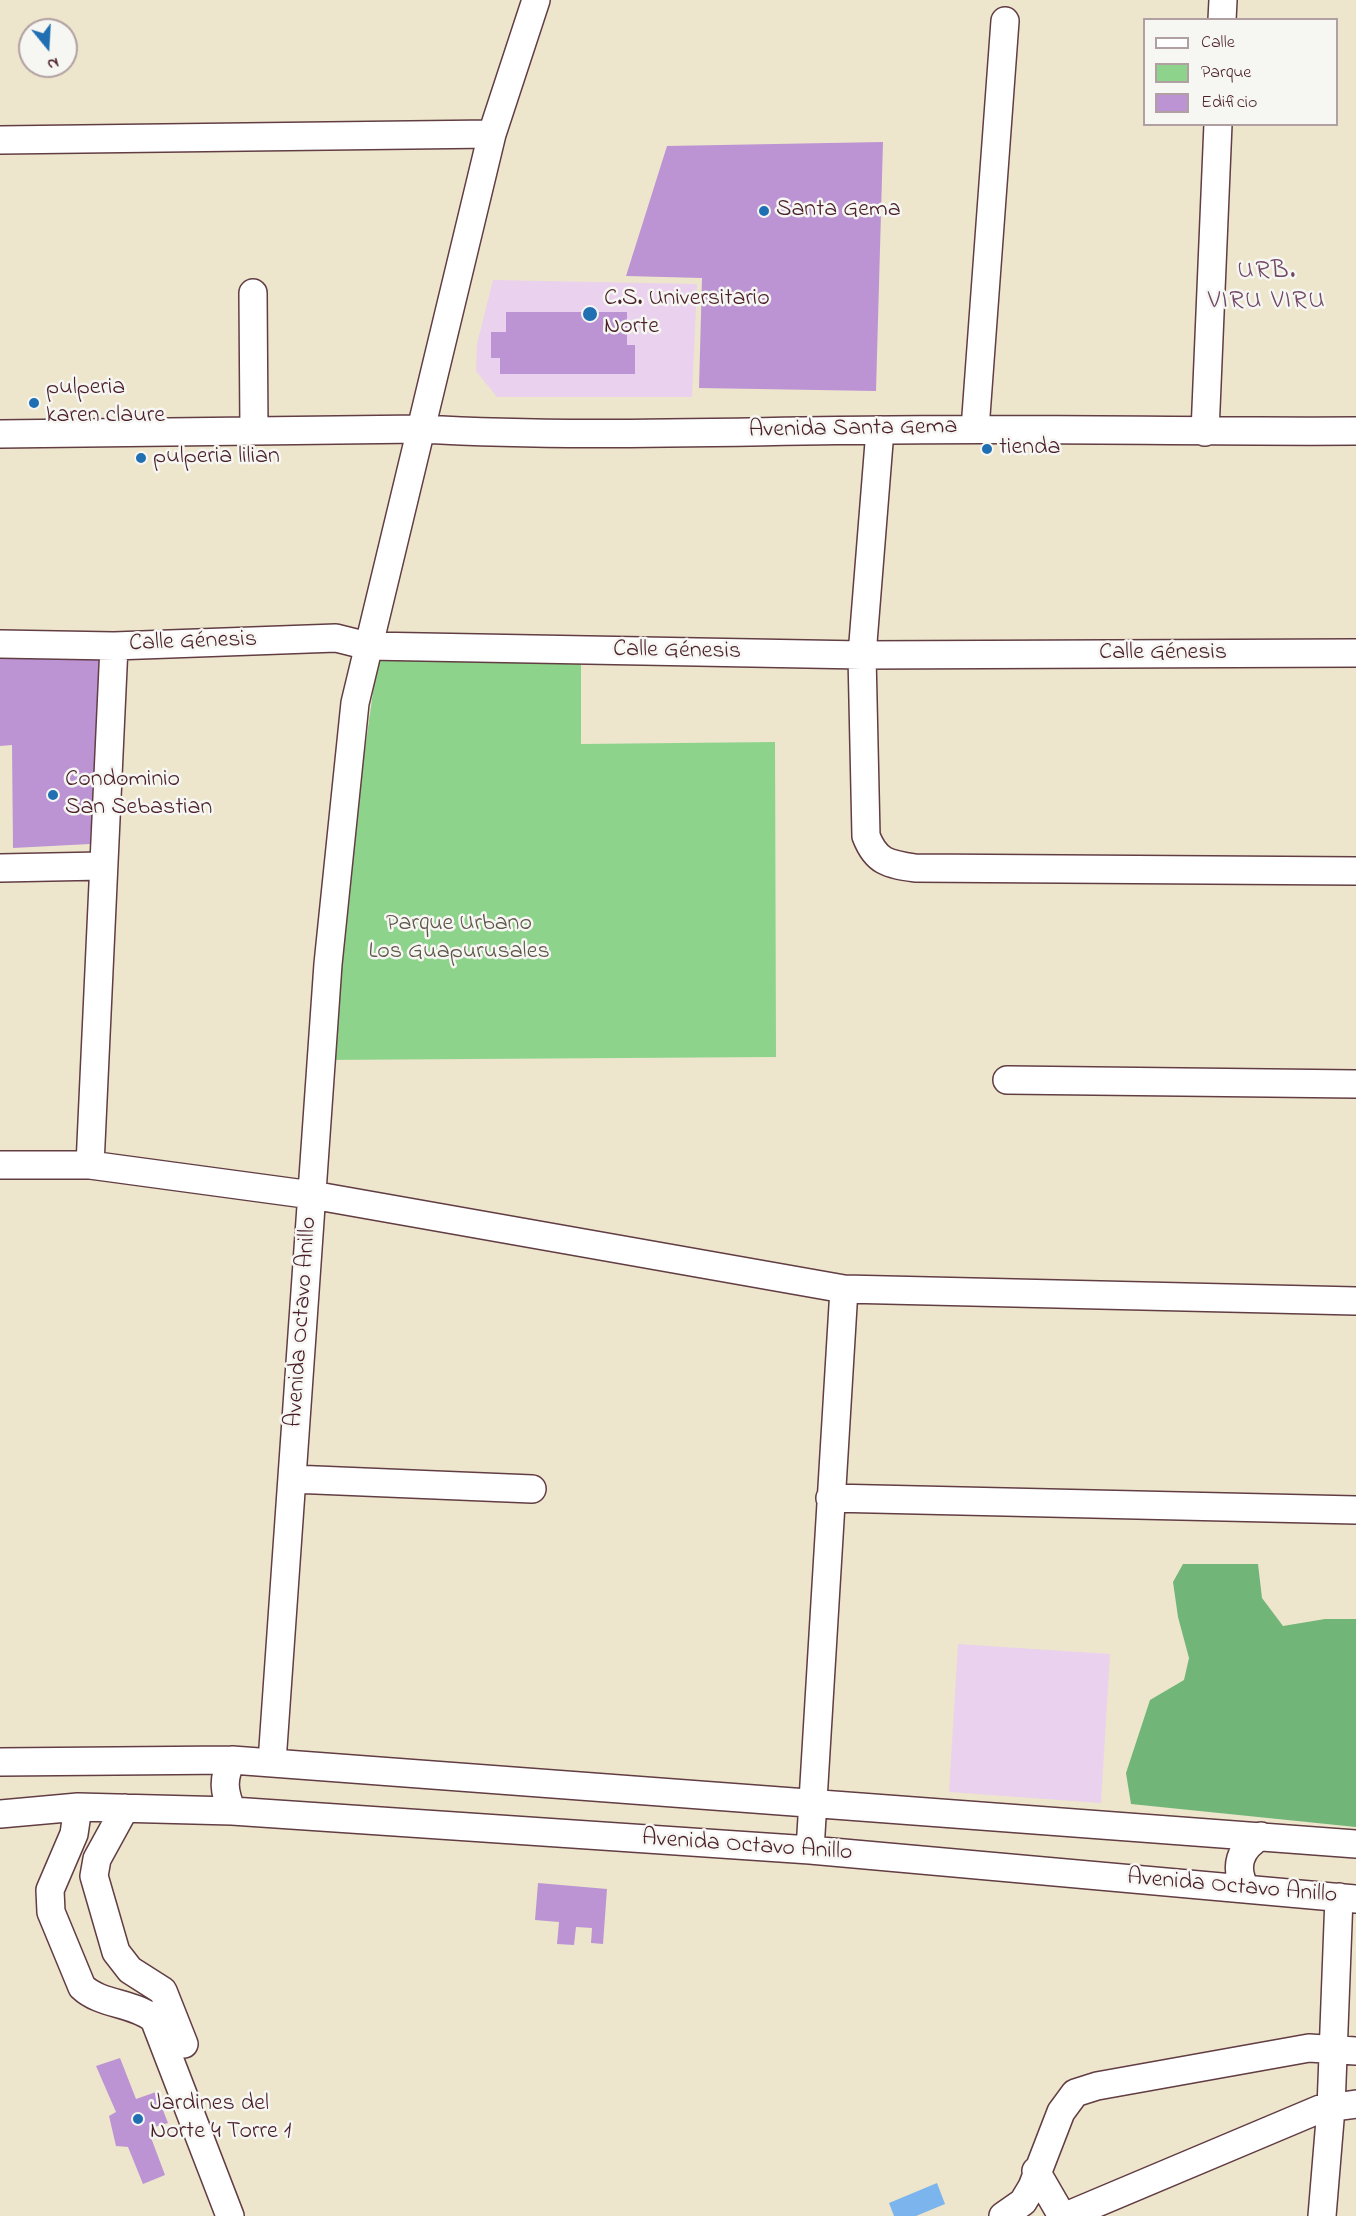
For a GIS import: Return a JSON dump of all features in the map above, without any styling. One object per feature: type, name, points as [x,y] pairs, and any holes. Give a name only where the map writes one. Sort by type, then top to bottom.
[{"type":"street","points":[[537,0],[492,134],[355,703],[328,964],[312,1195],[844,1289],[1356,1301]]},
{"type":"street","points":[[1222,18],[1223,0]]},
{"type":"street","points":[[975,429],[1005,21]]},
{"type":"street","points":[[1205,432],[1218,126]]},
{"type":"street","points":[[0,140],[492,134]]},
{"type":"street","points":[[254,292],[254,431]]},
{"type":"street","name":"Avenida Santa Gema","points":[[0,434],[422,429],[652,433],[975,429],[1205,432],[1356,430]]},
{"type":"street","points":[[880,430],[862,655],[866,836],[873,854],[892,865],[915,868],[1356,871]]},
{"type":"street","name":"Calle Génesis","points":[[0,644],[114,646],[336,638],[368,646],[862,655],[1356,653]]},
{"type":"street","points":[[90,1165],[102,866],[114,646]]},
{"type":"street","points":[[0,868],[102,866]]},
{"type":"street","points":[[1007,1080],[1356,1084]]},
{"type":"street","name":"Avenida Octavo Anillo","points":[[0,1165],[90,1165],[312,1195],[272,1762]]},
{"type":"street","points":[[810,1850],[844,1289]]},
{"type":"street","points":[[292,1479],[532,1489]]},
{"type":"street","points":[[830,1497],[1356,1510]]},
{"type":"street","points":[[232,1760],[224,1781],[225,1792],[232,1811]]},
{"type":"street","name":"Avenida Octavo Anillo","points":[[0,1762],[232,1760],[272,1762],[1356,1844]]},
{"type":"street","points":[[78,1807],[74,1834],[50,1890],[51,1912],[82,1987],[91,1995],[145,2012],[154,2019],[230,2216]]},
{"type":"street","name":"Avenida Octavo Anillo","points":[[0,1814],[78,1807],[232,1811],[810,1850],[1348,1898]]},
{"type":"street","points":[[126,1808],[97,1859],[94,1876],[102,1906],[116,1952],[130,1970],[163,1991],[250,2216]]},
{"type":"street","points":[[1246,1889],[1240,1880],[1239,1859],[1252,1842],[1261,1836]]},
{"type":"street","points":[[1322,2216],[1343,2106],[1348,1898]]},
{"type":"street","points":[[1003,2216],[1023,2202],[1032,2187],[1036,2171],[1061,2112],[1075,2093],[1098,2086],[1308,2048],[1344,2050]]},
{"type":"street","points":[[1036,2171],[1064,2216],[1320,2109],[1343,2106]]},
{"type":"shaded area","name":"C.S. Universitario Norte","points":[[493,280],[697,284],[692,397],[497,397],[476,371],[477,344]]},
{"type":"shaded area","points":[[958,1644],[1110,1654],[1101,1803],[949,1792]]},
{"type":"green space","name":"Parque Urbano Los Guapurusales","points":[[378,657],[581,660],[581,744],[775,742],[776,1057],[321,1060]]},
{"type":"green space","points":[[1183,1564],[1258,1564],[1262,1598],[1283,1626],[1325,1619],[1356,1619],[1356,1827],[1131,1804],[1126,1773],[1150,1700],[1184,1680],[1189,1658],[1178,1617],[1173,1582]]},
{"type":"water","points":[[937,2183],[945,2204],[916,2216],[894,2216],[889,2203]]},
{"type":"building","name":"Santa Gema","points":[[883,142],[876,391],[699,388],[702,278],[626,276],[667,146]]},
{"type":"building","points":[[506,312],[627,312],[627,345],[635,345],[635,374],[500,374],[500,358],[491,358],[491,332],[506,332]]},
{"type":"building","name":"Condominio San Sebastian","points":[[0,658],[101,660],[90,844],[13,848],[12,745],[0,746]]},
{"type":"building","points":[[538,1883],[607,1889],[603,1944],[591,1943],[592,1928],[576,1927],[574,1945],[557,1944],[559,1922],[535,1920]]},
{"type":"building","name":"Jardines del Norte 4 Torre 1","points":[[120,2058],[136,2099],[156,2092],[168,2123],[155,2127],[158,2133],[150,2135],[165,2175],[143,2184],[128,2147],[116,2146],[109,2116],[116,2112],[96,2066]]},
{"type":"place","name":"Santa Gema","points":[[764,211]]},
{"type":"place","name":"C.S. Universitario Norte","points":[[590,314]]},
{"type":"place","name":"pulperia karen claure","points":[[34,403]]},
{"type":"place","name":"tienda","points":[[987,449]]},
{"type":"place","name":"pulperia lilian","points":[[141,458]]},
{"type":"place","name":"Condominio San Sebastian","points":[[53,795]]},
{"type":"place","name":"Jardines del Norte 4 Torre 1","points":[[138,2119]]},
{"type":"district","name":"URB. VIRU VIRU","points":[[1267,288]]}]
